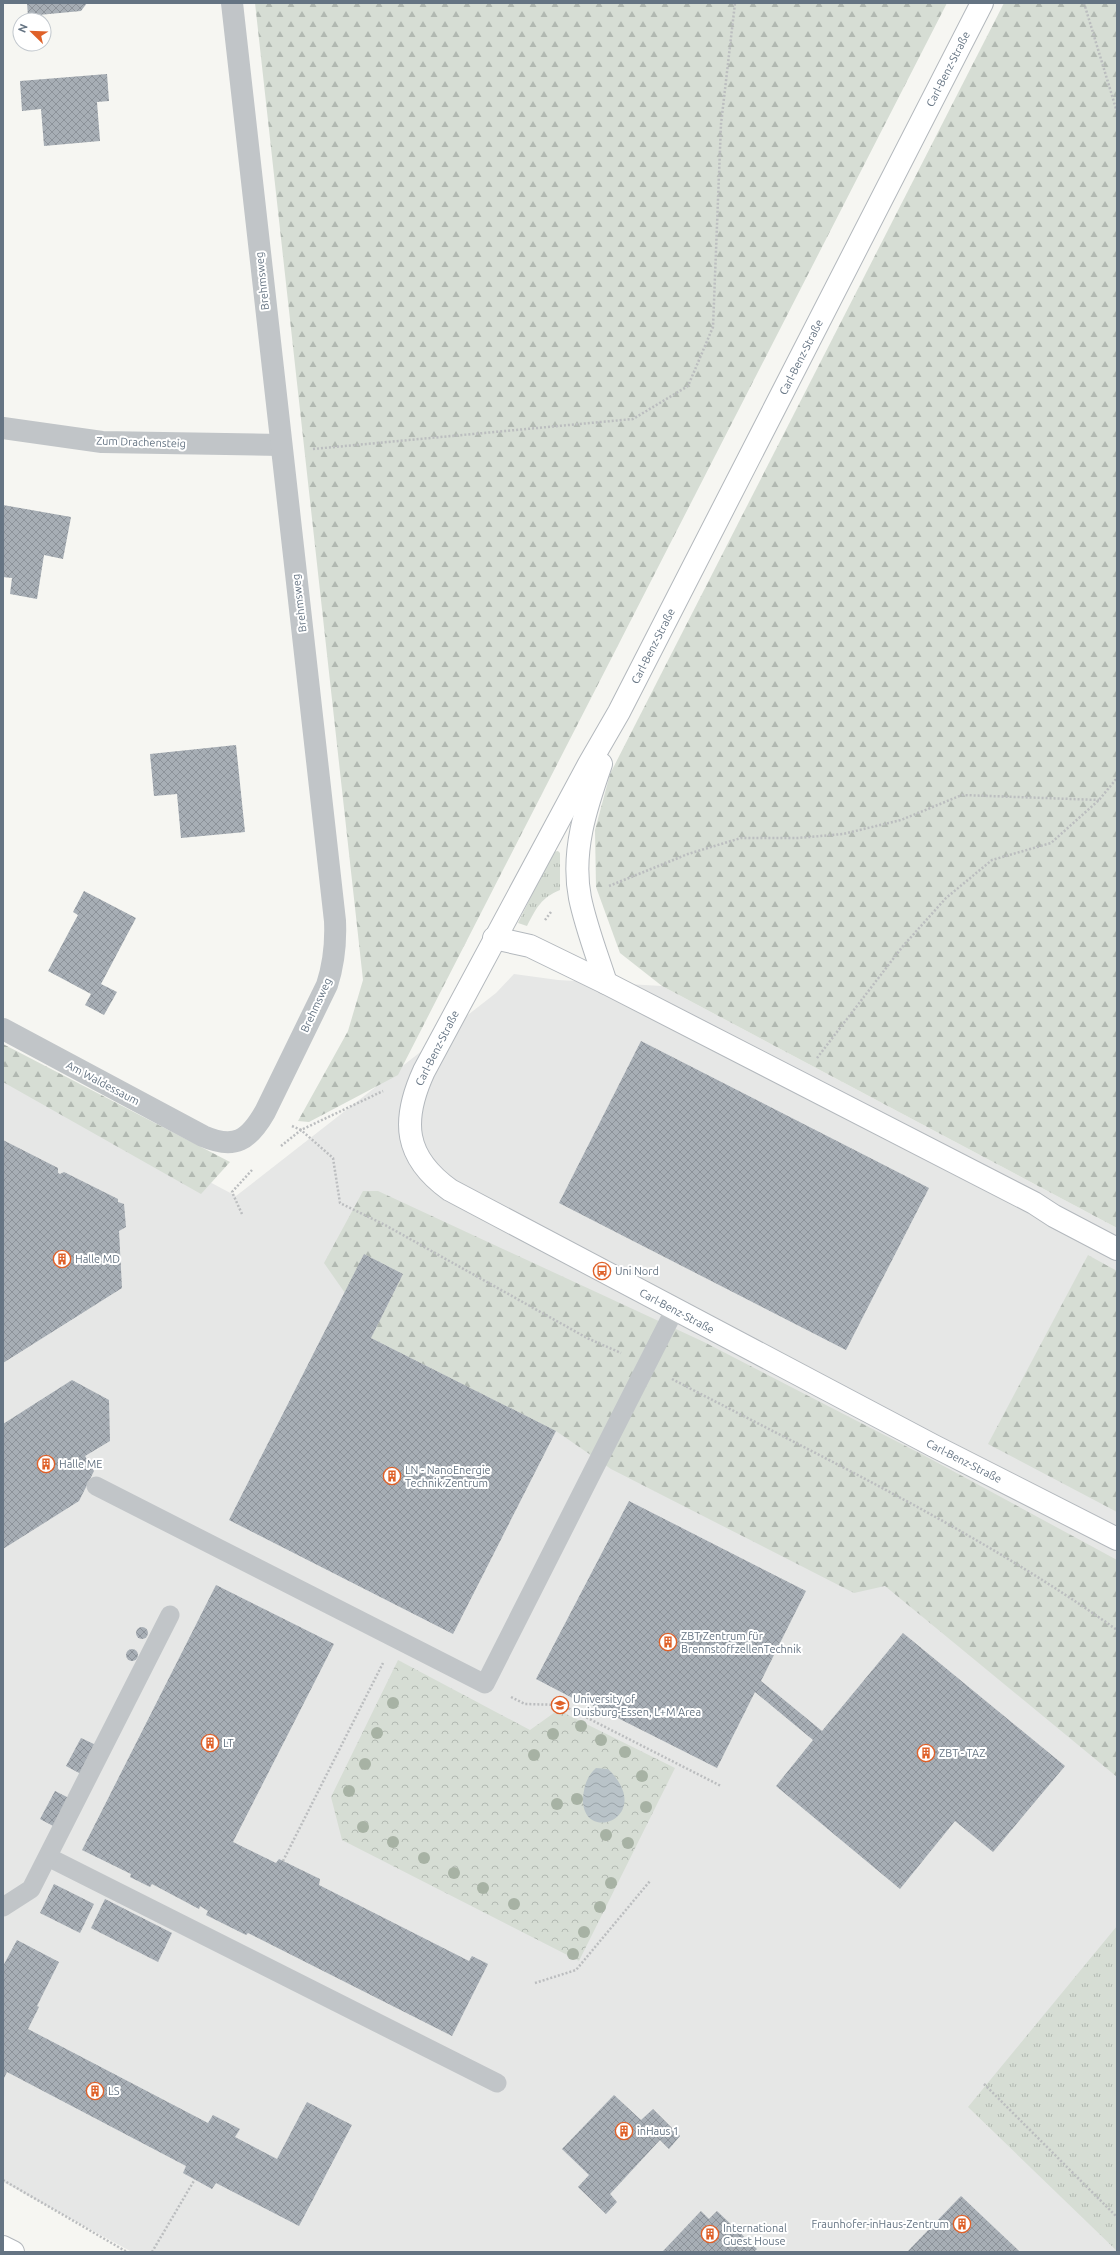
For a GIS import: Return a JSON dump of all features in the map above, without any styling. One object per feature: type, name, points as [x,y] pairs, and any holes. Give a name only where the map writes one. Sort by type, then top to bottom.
[{"type":"street","name":"Brehmsweg","points":[[204,1136],[219,1142],[234,1143],[247,1136],[254,1129],[265,1112],[327,985],[335,956],[336,938],[232,3]]},
{"type":"street","name":"Carl-Benz-Straße","points":[[982,3],[619,712],[588,764],[424,1071],[416,1087],[412,1104],[409,1120],[410,1137],[418,1157],[425,1169],[437,1181],[488,1211],[934,1446],[1117,1539]]},
{"type":"street","name":"Zum Drachensteig","points":[[3,428],[102,442],[280,445]]},
{"type":"street","name":"Carl-Benz-Straße","points":[[606,983],[580,897],[577,857],[587,803],[619,712]]},
{"type":"street","points":[[494,938],[530,946],[606,983],[1028,1200],[1054,1216],[1117,1249]]},
{"type":"street","name":"Am Waldessaum","points":[[3,1029],[204,1136]]},
{"type":"street","points":[[3,2247],[13,2252]]},
{"type":"lane","points":[[96,1486],[485,1684],[675,1309]]},
{"type":"lane","points":[[3,1907],[31,1889],[170,1616]]},
{"type":"lane","points":[[48,1857],[497,2083]]},
{"type":"path","points":[[280,445],[310,449],[633,419],[688,386],[713,327],[721,124],[735,3]]},
{"type":"path","points":[[1084,3],[1117,112]]},
{"type":"path","points":[[799,1082],[903,946],[946,898],[992,860],[1051,843],[1099,800],[1117,778]]},
{"type":"path","points":[[530,946],[550,913],[564,903],[688,854],[741,838],[798,838],[843,834],[901,820],[962,795],[1099,800]]},
{"type":"path","points":[[278,1149],[301,1130],[424,1071]]},
{"type":"path","points":[[265,1112],[301,1130],[333,1158],[340,1203],[386,1225],[588,1338],[646,1365],[962,1531],[1064,1592],[1117,1630]]},
{"type":"path","points":[[242,1214],[232,1192],[255,1167]]},
{"type":"path","points":[[283,1861],[396,1638]]},
{"type":"path","points":[[485,1684],[525,1704],[562,1705],[721,1786]]},
{"type":"path","points":[[535,1982],[576,1970],[650,1881]]},
{"type":"path","points":[[984,2084],[1117,2216]]},
{"type":"path","points":[[152,2252],[195,2179]]},
{"type":"path","points":[[3,2180],[127,2252]]},
{"type":"shaded area","name":"University of Duisburg-Essen, L+M Area","points":[[514,974],[558,980],[662,986],[1117,1228],[1117,2252],[132,2252],[3,2182],[3,1072],[236,1196],[496,993]]},
{"type":"green space","points":[[255,3],[947,3],[398,1075],[309,1122],[298,1121],[348,1031],[363,980]]},
{"type":"green space","points":[[1004,3],[1117,3],[1117,1228],[662,986],[620,953],[596,887],[595,830],[610,774]]},
{"type":"green space","points":[[558,851],[560,853],[560,890],[548,896],[540,904],[527,926],[518,923],[553,852]]},
{"type":"green space","points":[[3,1044],[230,1162],[201,1194],[3,1082]]},
{"type":"green space","points":[[363,1191],[378,1191],[704,1342],[927,1457],[1117,1560],[1117,1777],[885,1586],[854,1593],[611,1469],[556,1431],[371,1338],[403,1274],[364,1254],[345,1293],[324,1263]]},
{"type":"green space","points":[[1088,1255],[1117,1271],[1117,1512],[988,1444]]},
{"type":"green space","points":[[398,1660],[530,1730],[558,1710],[675,1768],[579,1961],[342,1840],[331,1797]]},
{"type":"green space","points":[[1117,1926],[1117,2251],[968,2107]]},
{"type":"water","points":[[596,1768],[608,1769],[621,1786],[624,1801],[621,1812],[613,1820],[603,1823],[593,1820],[586,1813],[583,1798],[586,1782],[590,1774]]},
{"type":"building","points":[[27,3],[87,3],[81,11],[52,14],[52,12],[28,12]]},
{"type":"building","points":[[107,74],[109,101],[97,102],[100,141],[44,146],[41,109],[22,111],[20,81]]},
{"type":"building","points":[[3,505],[71,517],[63,559],[44,555],[37,599],[10,594],[12,578],[3,577]]},
{"type":"building","points":[[236,745],[245,832],[181,838],[177,794],[154,796],[150,754]]},
{"type":"building","points":[[84,891],[136,918],[101,984],[117,992],[104,1015],[85,1005],[91,994],[48,971],[78,915],[73,912]]},
{"type":"building","points":[[641,1041],[929,1188],[846,1350],[559,1203]]},
{"type":"building","name":"Halle MD","points":[[3,1140],[58,1168],[58,1173],[60,1174],[64,1172],[118,1199],[118,1202],[124,1204],[126,1227],[119,1231],[122,1288],[3,1363]]},
{"type":"building","name":"LN - NanoEnergie Technik Zentrum","points":[[364,1254],[403,1274],[371,1338],[556,1431],[453,1634],[229,1520]]},
{"type":"building","name":"Halle ME","points":[[72,1380],[109,1400],[110,1441],[85,1456],[94,1471],[79,1501],[3,1549],[3,1424]]},
{"type":"building","points":[[629,1501],[806,1591],[761,1681],[822,1731],[903,1633],[1065,1766],[993,1852],[955,1821],[900,1889],[776,1786],[813,1740],[755,1692],[717,1768],[588,1703],[586,1705],[536,1679]]},
{"type":"building","name":"LT","points":[[216,1585],[334,1644],[233,1842],[276,1863],[279,1859],[320,1879],[319,1885],[469,1961],[472,1956],[488,1964],[452,2036],[248,1933],[246,1935],[206,1915],[208,1911],[200,1906],[199,1909],[152,1884],[150,1887],[130,1877],[131,1874],[82,1850]]},
{"type":"building","points":[[140,1627],[144,1627],[148,1633],[144,1639],[140,1639],[136,1635],[136,1631]]},
{"type":"building","points":[[130,1649],[134,1649],[138,1655],[134,1661],[130,1661],[126,1657],[126,1653]]},
{"type":"building","points":[[81,1738],[96,1745],[81,1774],[66,1766]]},
{"type":"building","points":[[55,1791],[69,1798],[55,1827],[40,1819]]},
{"type":"building","points":[[54,1884],[94,1904],[80,1933],[40,1913]]},
{"type":"building","points":[[105,1899],[172,1933],[158,1962],[91,1928]]},
{"type":"building","name":"LS","points":[[17,1940],[59,1962],[37,2006],[39,2007],[28,2029],[208,2123],[213,2115],[240,2129],[235,2137],[277,2159],[307,2102],[352,2125],[299,2226],[216,2183],[212,2189],[183,2173],[186,2166],[7,2072],[3,2080],[3,1966]]},
{"type":"building","points":[[614,2095],[641,2120],[653,2109],[680,2136],[669,2149],[660,2140],[610,2194],[617,2202],[606,2214],[578,2187],[589,2175],[562,2149]]},
{"type":"building","name":"Fraunhofer-inHaus-Zentrum","points":[[961,2196],[1020,2252],[907,2252]]},
{"type":"building","name":"International Guest House","points":[[701,2211],[709,2219],[717,2211],[757,2249],[754,2252],[664,2252],[663,2251]]},
{"type":"place","name":"Halle MD","points":[[62,1259]]},
{"type":"place","name":"Uni Nord","points":[[602,1271]]},
{"type":"place","name":"Halle ME","points":[[46,1464]]},
{"type":"place","name":"LN - NanoEnergie Technik Zentrum","points":[[392,1476]]},
{"type":"place","name":"ZBT Zentrum für BrennstoffzellenTechnik","points":[[668,1642]]},
{"type":"place","name":"University of Duisburg-Essen, L+M Area","points":[[560,1705]]},
{"type":"place","name":"LT","points":[[210,1743]]},
{"type":"place","name":"ZBT - TAZ","points":[[926,1753]]},
{"type":"place","name":"LS","points":[[95,2091]]},
{"type":"place","name":"inHaus 1","points":[[624,2131]]},
{"type":"place","name":"Fraunhofer-inHaus-Zentrum","points":[[962,2224]]},
{"type":"place","name":"International Guest House","points":[[710,2234]]}]
